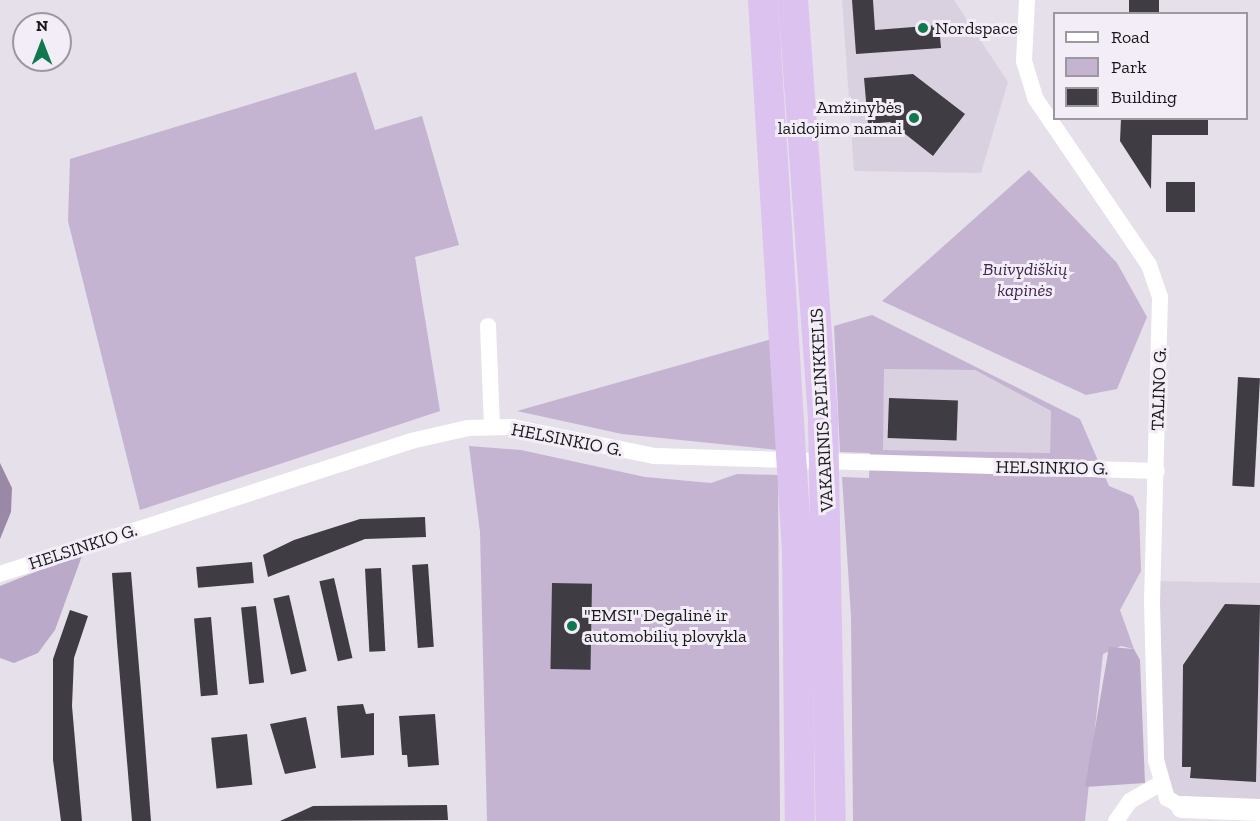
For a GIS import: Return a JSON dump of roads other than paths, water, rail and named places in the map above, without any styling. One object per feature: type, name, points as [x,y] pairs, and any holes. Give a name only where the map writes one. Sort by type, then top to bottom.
[{"type":"highway","name":"VAKARINIS APLINKKELIS","points":[[763,0],[798,551],[800,821]]},
{"type":"highway","name":"VAKARINIS APLINKKELIS","points":[[793,0],[825,453],[831,821]]},
{"type":"street","name":"TALINO G.","points":[[1027,0],[1024,61],[1035,98],[1156,280],[1162,314],[1152,646],[1159,784]]},
{"type":"street","points":[[488,326],[492,426]]},
{"type":"street","name":"HELSINKIO G.","points":[[0,574],[411,441],[492,426],[656,456],[1157,471]]},
{"type":"street","points":[[1116,821],[1130,801],[1159,784],[1167,798],[1182,807],[1260,810]]},
{"type":"place","name":"Nordspace","points":[[923,28]]},
{"type":"place","name":"Amžinybės laidojimo namai","points":[[914,118]]},
{"type":"place","name":"\"EMSI\" Degalinė ir automobilių plovykla","points":[[572,626]]},
{"type":"park label","name":"Buivydiškių kapinės","points":[[1025,280]]}]
